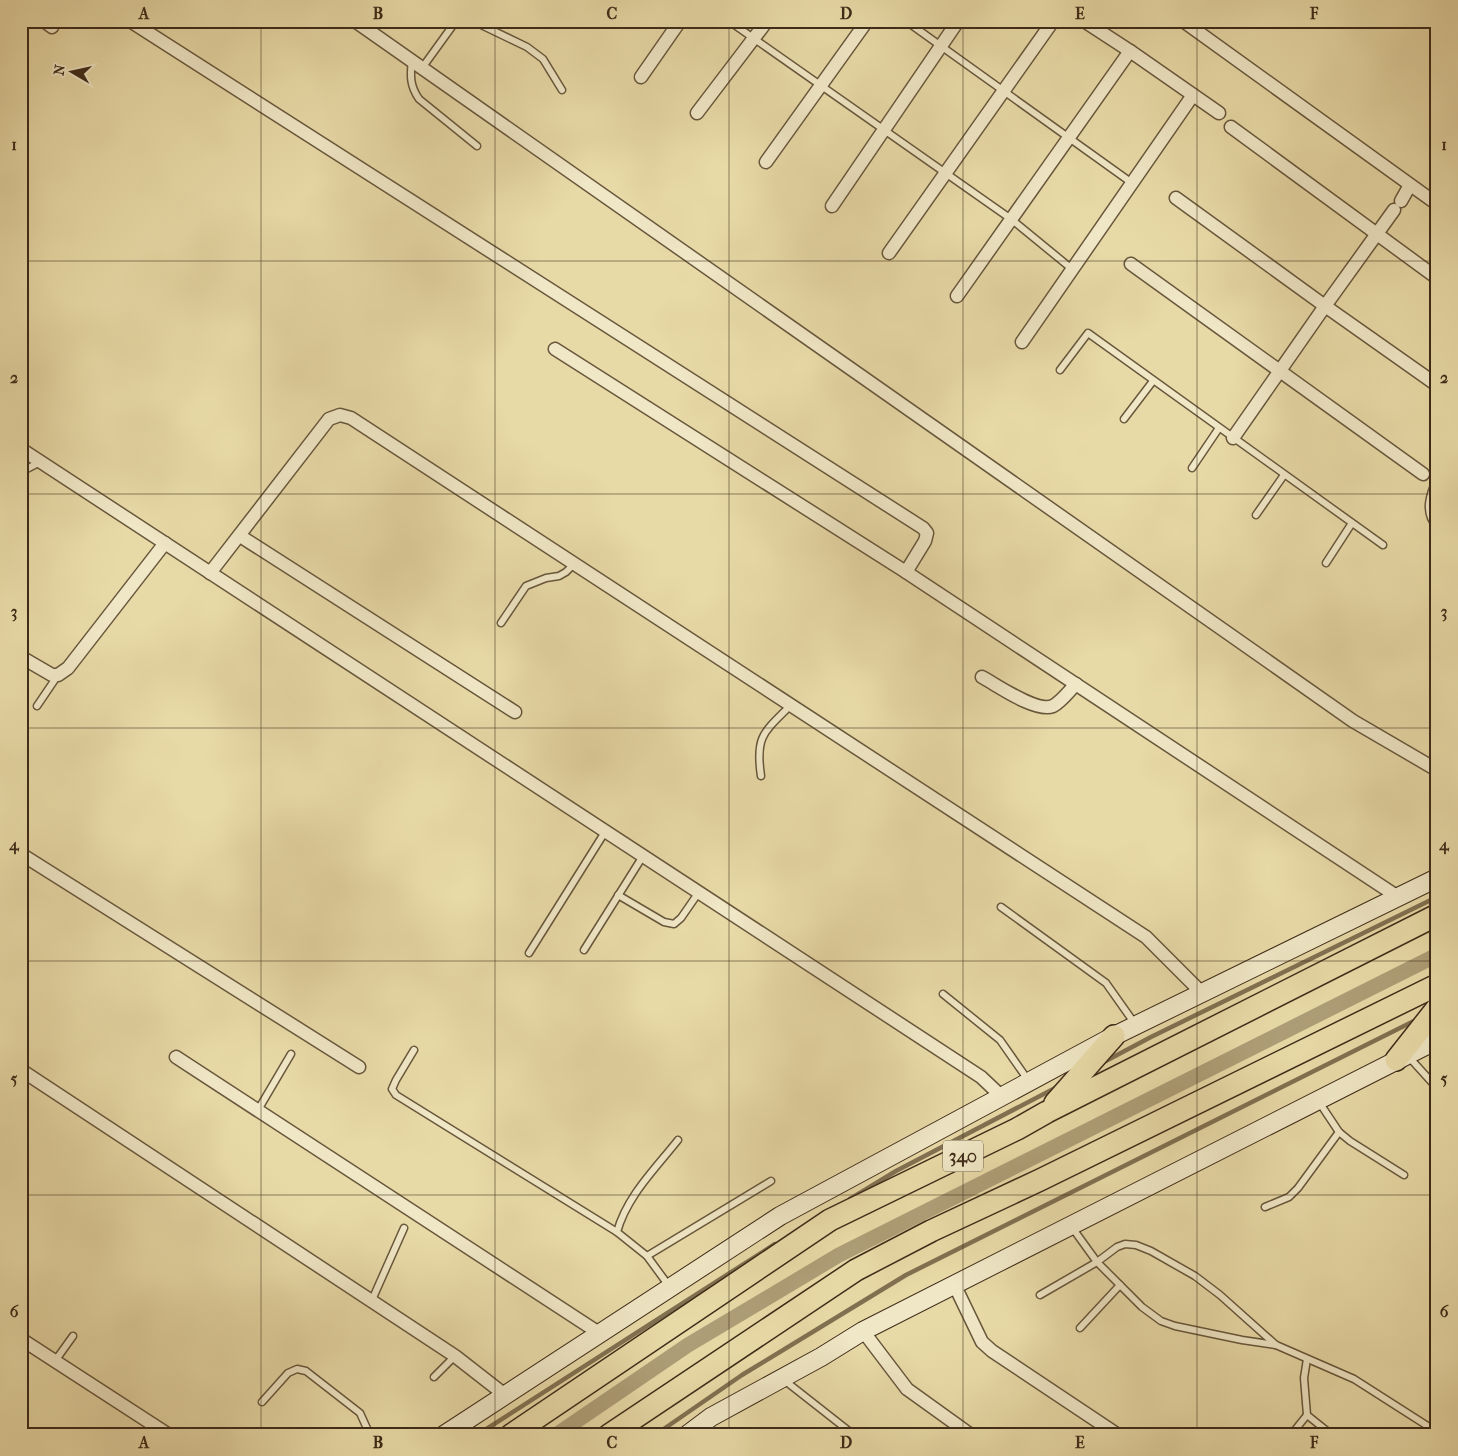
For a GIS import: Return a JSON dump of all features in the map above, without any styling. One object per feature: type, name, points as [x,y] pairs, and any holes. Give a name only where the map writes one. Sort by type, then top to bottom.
[{"type":"highway","name":"340","points":[[511,1435],[830,1220],[1017,1129],[1047,1112],[1437,915]]},
{"type":"highway","points":[[609,1435],[856,1270],[1437,985]]},
{"type":"highway","points":[[1401,1058],[1437,1008]]},
{"type":"highway","points":[[1047,1112],[1114,1036]]},
{"type":"main road","name":"340","points":[[444,1435],[780,1216],[1114,1036],[1437,878]]},
{"type":"main road","points":[[687,1435],[712,1417],[821,1357],[863,1330],[1437,1040]]},
{"type":"street","points":[[130,21],[923,528],[927,533],[925,541],[906,572]]},
{"type":"street","points":[[355,21],[1353,721],[1437,770]]},
{"type":"street","points":[[641,76],[680,21]]},
{"type":"street","points":[[697,113],[767,21]]},
{"type":"street","points":[[766,162],[867,21]]},
{"type":"street","points":[[832,206],[958,21]]},
{"type":"street","points":[[890,253],[1053,21]]},
{"type":"street","points":[[1084,21],[1219,114]]},
{"type":"street","points":[[1183,21],[1437,204]]},
{"type":"street","points":[[957,296],[1130,51]]},
{"type":"street","points":[[1022,342],[1193,95]]},
{"type":"street","points":[[1232,127],[1437,278]]},
{"type":"street","points":[[1234,438],[1279,371],[1398,205],[1410,185]]},
{"type":"street","points":[[1176,198],[1437,385]]},
{"type":"street","points":[[1131,264],[1423,474]]},
{"type":"street","points":[[555,349],[906,572],[1398,897]]},
{"type":"street","points":[[210,573],[329,419],[340,415],[351,418],[1146,937],[1202,993]]},
{"type":"street","points":[[21,449],[981,1077],[999,1094]]},
{"type":"street","points":[[240,536],[514,712]]},
{"type":"street","points":[[21,657],[52,675],[58,675],[68,668],[166,543]]},
{"type":"street","points":[[982,677],[1028,702],[1043,707],[1052,706],[1058,702],[1076,684]]},
{"type":"street","points":[[21,854],[359,1067]]},
{"type":"street","points":[[176,1057],[599,1333]]},
{"type":"street","points":[[21,1070],[456,1356],[505,1395]]},
{"type":"street","points":[[954,1284],[982,1342],[992,1351],[1118,1435]]},
{"type":"street","points":[[863,1330],[907,1389],[971,1435]]},
{"type":"street","points":[[21,1339],[169,1435]]},
{"type":"lane","points":[[422,68],[456,21]]},
{"type":"lane","points":[[473,21],[527,47],[543,59],[562,90]]},
{"type":"lane","points":[[728,21],[1011,219],[1072,270]]},
{"type":"lane","points":[[906,21],[1132,183]]},
{"type":"lane","points":[[412,60],[410,77],[413,90],[419,99],[477,146]]},
{"type":"lane","points":[[1060,370],[1088,333],[1382,545]]},
{"type":"lane","points":[[1124,419],[1153,381]]},
{"type":"lane","points":[[1192,468],[1220,428]]},
{"type":"lane","points":[[21,472],[40,462]]},
{"type":"lane","points":[[1256,515],[1284,475]]},
{"type":"lane","points":[[1437,478],[1429,496],[1428,510],[1431,521],[1437,527]]},
{"type":"lane","points":[[1326,562],[1352,524]]},
{"type":"lane","points":[[501,623],[526,586],[546,578],[560,576],[574,564]]},
{"type":"lane","points":[[37,706],[58,675]]},
{"type":"lane","points":[[761,776],[758,758],[760,743],[768,728],[791,705]]},
{"type":"lane","points":[[529,952],[605,832]]},
{"type":"lane","points":[[584,950],[642,856]]},
{"type":"lane","points":[[618,895],[664,922],[674,924],[681,918],[699,892]]},
{"type":"lane","points":[[1001,907],[1106,983],[1136,1025]]},
{"type":"lane","points":[[943,994],[1000,1040],[1028,1081]]},
{"type":"lane","points":[[414,1050],[392,1089],[396,1095],[617,1232],[647,1256],[670,1287]]},
{"type":"lane","points":[[258,1110],[290,1054]]},
{"type":"lane","points":[[1401,1058],[1437,1088]]},
{"type":"lane","points":[[1318,1100],[1339,1132],[1404,1175]]},
{"type":"lane","points":[[1265,1208],[1280,1202],[1293,1193],[1339,1132]]},
{"type":"lane","points":[[617,1232],[622,1216],[632,1197],[678,1140]]},
{"type":"lane","points":[[647,1256],[772,1181]]},
{"type":"lane","points":[[1070,1225],[1097,1262],[1142,1307],[1161,1321],[1175,1326],[1242,1340],[1276,1345]]},
{"type":"lane","points":[[372,1300],[404,1228]]},
{"type":"lane","points":[[1040,1295],[1097,1262],[1117,1247],[1125,1244],[1136,1245],[1151,1251],[1195,1276],[1220,1295],[1276,1345],[1354,1379],[1437,1432]]},
{"type":"lane","points":[[1080,1328],[1120,1285]]},
{"type":"lane","points":[[55,1361],[73,1336]]},
{"type":"lane","points":[[434,1377],[456,1356]]},
{"type":"lane","points":[[1291,1435],[1307,1415],[1304,1378],[1307,1360]]},
{"type":"lane","points":[[262,1402],[288,1374],[297,1369],[306,1371],[360,1413],[370,1435]]},
{"type":"lane","points":[[781,1378],[854,1435]]},
{"type":"lane","points":[[1307,1415],[1332,1435]]},
{"type":"waterway","points":[[1102,1063],[1151,1037],[1437,897]]},
{"type":"waterway","points":[[556,1435],[688,1345],[839,1255],[1437,955]]},
{"type":"waterway","points":[[655,1435],[742,1375],[906,1275],[1416,1020]]},
{"type":"waterway","points":[[850,1199],[896,1171],[1059,1086]]},
{"type":"waterway","points":[[477,1435],[775,1244]]}]
